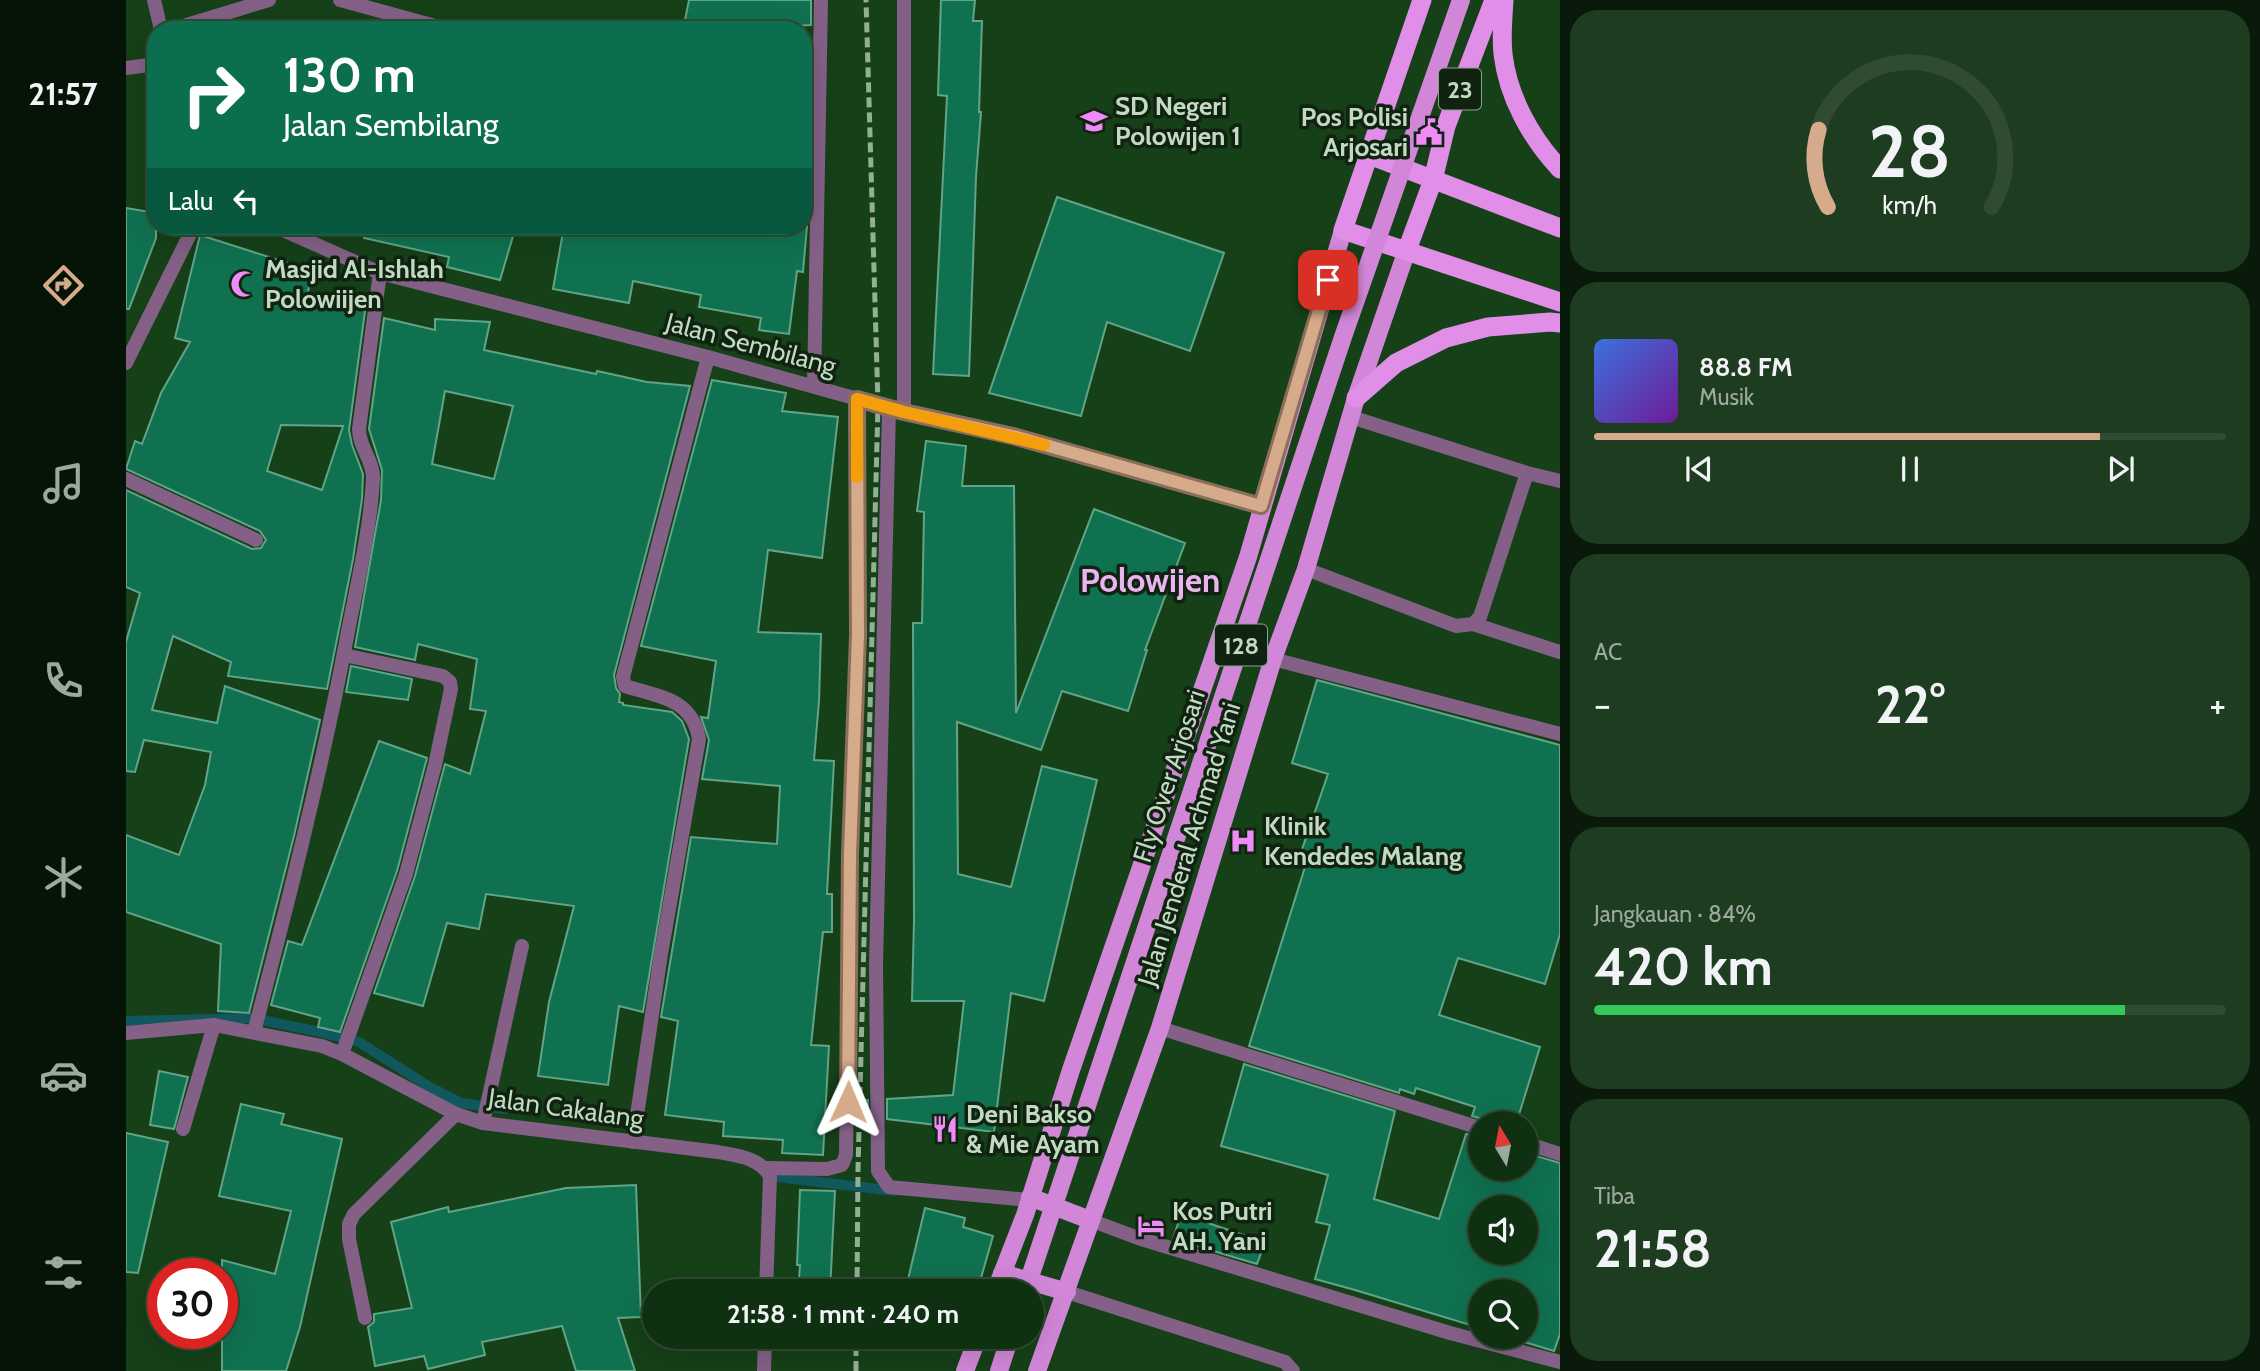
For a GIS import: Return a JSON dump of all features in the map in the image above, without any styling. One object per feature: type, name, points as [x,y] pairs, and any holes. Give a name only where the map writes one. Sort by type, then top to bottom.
[{"type":"highway","name":"23","points":[[1343,230],[1422,0]]},
{"type":"highway","name":"23","points":[[1408,250],[1433,180],[1446,126],[1494,0]]},
{"type":"highway","points":[[1504,0],[1502,35],[1506,72],[1529,127],[1542,149],[1560,169]]},
{"type":"highway","points":[[1369,155],[1560,228]]},
{"type":"highway","points":[[1343,230],[1560,303]]},
{"type":"highway","points":[[1353,408],[1396,363],[1446,338],[1488,327],[1550,322],[1560,324]]},
{"type":"main road","name":"Fly Over Arjosari","points":[[1030,1279],[1343,337],[1461,0]]},
{"type":"main road","name":"Jalan Jenderal Achmad Yani","points":[[1000,1279],[1248,557],[1343,230]]},
{"type":"main road","name":"Jalan Jenderal Achmad Yani","points":[[1037,1371],[1160,1028],[1273,659],[1306,569],[1353,408],[1408,250]]},
{"type":"main road","points":[[1028,1203],[1089,1222]]},
{"type":"main road","points":[[1002,1273],[1067,1292]]},
{"type":"main road","points":[[965,1371],[973,1349]]},
{"type":"main road","points":[[999,1371],[1006,1349]]},
{"type":"street","points":[[154,0],[159,21]]},
{"type":"street","points":[[200,21],[269,0]]},
{"type":"street","points":[[340,0],[417,21]]},
{"type":"street","points":[[814,387],[821,0]]},
{"type":"street","points":[[904,0],[896,410],[876,965],[877,1164],[881,1177],[889,1186],[1028,1203]]},
{"type":"street","points":[[126,68],[147,65]]},
{"type":"street","points":[[812,70],[820,71]]},
{"type":"street","points":[[126,363],[190,235]]},
{"type":"street","name":"Jalan Sembilang","points":[[294,235],[380,273],[708,357],[896,410],[1013,436],[1261,506]]},
{"type":"street","points":[[256,1021],[323,761],[369,524],[374,475],[370,460],[359,441],[359,429],[380,273]]},
{"type":"street","points":[[634,1133],[661,954],[699,739],[692,718],[677,702],[625,686],[623,677],[708,357]]},
{"type":"street","name":"Jalan Cakalang","points":[[126,1033],[256,1021],[323,1046],[344,1047],[456,1114],[634,1133],[742,1157],[765,1168],[827,1169],[842,1165],[846,1154],[850,854],[858,635],[857,399]]},
{"type":"street","points":[[1353,408],[1527,473],[1560,481]]},
{"type":"street","points":[[1473,624],[1480,617],[1527,473]]},
{"type":"street","points":[[126,479],[256,540]]},
{"type":"street","points":[[1306,569],[1456,626],[1473,624],[1560,652]]},
{"type":"street","points":[[344,655],[443,676],[450,682],[451,689],[435,765],[406,874],[344,1047]]},
{"type":"street","points":[[1273,659],[1560,734]]},
{"type":"street","points":[[484,1119],[522,946]]},
{"type":"street","points":[[183,1129],[214,1025]]},
{"type":"street","points":[[1160,1028],[1468,1124]]},
{"type":"street","points":[[365,1318],[349,1238],[349,1224],[355,1214],[456,1114]]},
{"type":"street","points":[[1538,1147],[1560,1154]]},
{"type":"street","points":[[765,1168],[770,1176],[766,1279]]},
{"type":"street","points":[[1089,1222],[1450,1333],[1560,1362]]},
{"type":"street","points":[[1067,1292],[1285,1362],[1293,1371]]},
{"type":"street","points":[[764,1371],[765,1349]]},
{"type":"building","points":[[689,0],[811,0],[811,21],[685,21]]},
{"type":"building","points":[[941,0],[975,0],[973,21],[982,21],[981,112],[969,376],[933,374],[947,96],[938,95]]},
{"type":"building","points":[[1057,197],[1224,253],[1190,351],[1107,322],[1081,416],[989,393]]},
{"type":"building","points":[[126,208],[147,212],[147,235],[156,235],[156,238],[129,309],[126,309]]},
{"type":"building","points":[[200,235],[313,271],[307,295],[365,311],[349,430],[363,474],[362,499],[327,689],[228,676],[231,662],[173,636],[152,710],[217,723],[225,686],[320,720],[249,1013],[218,1011],[221,944],[126,912],[126,835],[179,855],[205,785],[211,752],[144,740],[135,772],[126,771],[126,642],[140,593],[126,587],[126,490],[252,549],[261,548],[266,540],[260,531],[126,469],[135,441],[142,444],[161,393],[190,342],[175,338]],"holes":[[[281,425],[343,426],[322,490],[267,471]]]},
{"type":"building","points":[[364,235],[513,235],[500,280],[447,267],[449,257],[364,238]]},
{"type":"building","points":[[562,235],[806,235],[803,272],[797,271],[789,334],[759,330],[761,318],[699,307],[701,295],[633,281],[629,303],[553,289]]},
{"type":"building","points":[[384,318],[435,330],[435,319],[490,322],[484,350],[596,374],[597,371],[647,382],[690,386],[614,675],[620,694],[619,702],[623,705],[672,712],[682,721],[689,739],[643,1012],[619,1006],[608,1085],[538,1076],[549,1002],[574,906],[486,894],[479,929],[447,923],[423,1006],[374,993],[415,876],[445,764],[470,774],[486,711],[470,709],[477,659],[418,644],[415,660],[355,647],[381,500],[382,470],[369,429]],"holes":[[[445,391],[513,406],[494,479],[432,464]]]},
{"type":"building","points":[[712,380],[786,393],[782,411],[838,417],[822,558],[768,550],[758,632],[821,634],[814,760],[834,761],[827,894],[832,894],[832,932],[823,932],[811,1045],[829,1046],[823,1155],[782,1153],[783,1140],[723,1136],[724,1122],[665,1115],[678,1021],[661,1017],[691,837],[777,844],[780,786],[702,779],[709,740],[701,717],[708,718],[716,661],[641,646]]},
{"type":"building","points":[[926,441],[966,446],[962,486],[1014,486],[1016,713],[1094,509],[1185,543],[1145,650],[1128,711],[1062,691],[1041,750],[957,722],[958,874],[1011,887],[1042,766],[1097,780],[1044,1001],[1011,993],[994,1132],[887,1119],[887,1099],[953,1095],[964,1001],[912,1001],[913,623],[922,623],[924,512],[917,511]]},
{"type":"building","points":[[351,666],[412,679],[408,700],[346,692]]},
{"type":"building","points":[[1317,680],[1560,745],[1560,934],[1545,984],[1458,958],[1439,1015],[1540,1047],[1520,1111],[1474,1111],[1475,1107],[1416,1088],[1414,1094],[1400,1089],[1399,1093],[1249,1046],[1305,867],[1297,864],[1328,774],[1292,763]]},
{"type":"building","points":[[379,741],[427,758],[397,871],[340,1032],[318,1027],[320,1018],[271,1005],[288,941],[302,945]]},
{"type":"building","points":[[1244,1064],[1395,1111],[1374,1199],[1439,1219],[1466,1134],[1468,1181],[1538,1181],[1538,1157],[1560,1163],[1560,1334],[1554,1351],[1538,1346],[1538,1279],[1468,1279],[1468,1324],[1315,1279],[1330,1225],[1316,1222],[1328,1175],[1221,1146]]},
{"type":"building","points":[[159,1071],[188,1077],[174,1129],[150,1125]]},
{"type":"building","points":[[860,1100],[868,1100],[868,1117],[860,1116]]},
{"type":"building","points":[[241,1104],[284,1114],[281,1124],[342,1139],[300,1327],[286,1371],[222,1371],[222,1349],[238,1349],[238,1264],[275,1274],[291,1211],[219,1196]]},
{"type":"building","points":[[126,1133],[168,1142],[138,1273],[126,1272]]},
{"type":"building","points":[[636,1185],[641,1317],[618,1318],[635,1371],[576,1371],[562,1326],[482,1342],[485,1355],[428,1369],[424,1356],[375,1366],[368,1327],[374,1322],[374,1314],[412,1308],[391,1222],[448,1207],[449,1212],[566,1188]]},
{"type":"building","points":[[800,1190],[835,1191],[831,1279],[799,1279],[800,1265],[797,1265]]},
{"type":"building","points":[[925,1208],[965,1218],[963,1227],[993,1236],[981,1279],[908,1279]]},
{"type":"building","points":[[1181,1214],[1265,1242],[1257,1264],[1173,1239]]},
{"type":"waterway","points":[[126,1021],[252,1018],[315,1031],[359,1042],[428,1086],[461,1103],[505,1109]]},
{"type":"waterway","points":[[769,1176],[895,1191]]},
{"type":"railway","points":[[857,1279],[878,404],[866,0]]},
{"type":"railway","points":[[856,1349],[856,1371]]},
{"type":"slow traffic","points":[[857,477],[857,399],[1044,445]]},
{"type":"place","name":"SD Negeri Polowijen 1","points":[[1094,121]]},
{"type":"place","name":"Pos Polisi Arjosari","points":[[1429,132]]},
{"type":"place","name":"Masjid Al-Ishlah Polowiijen","points":[[244,284]]},
{"type":"place","name":"Klinik Kendedes Malang","points":[[1243,841]]},
{"type":"place","name":"Deni Bakso & Mie Ayam","points":[[945,1129]]},
{"type":"place","name":"Kos Putri AH. Yani","points":[[1151,1226]]},
{"type":"district","name":"Polowijen","points":[[1150,580]]},
{"type":"route","points":[[848,1102],[850,854],[858,635],[857,399],[1013,436],[1261,506],[1328,280]]}]
